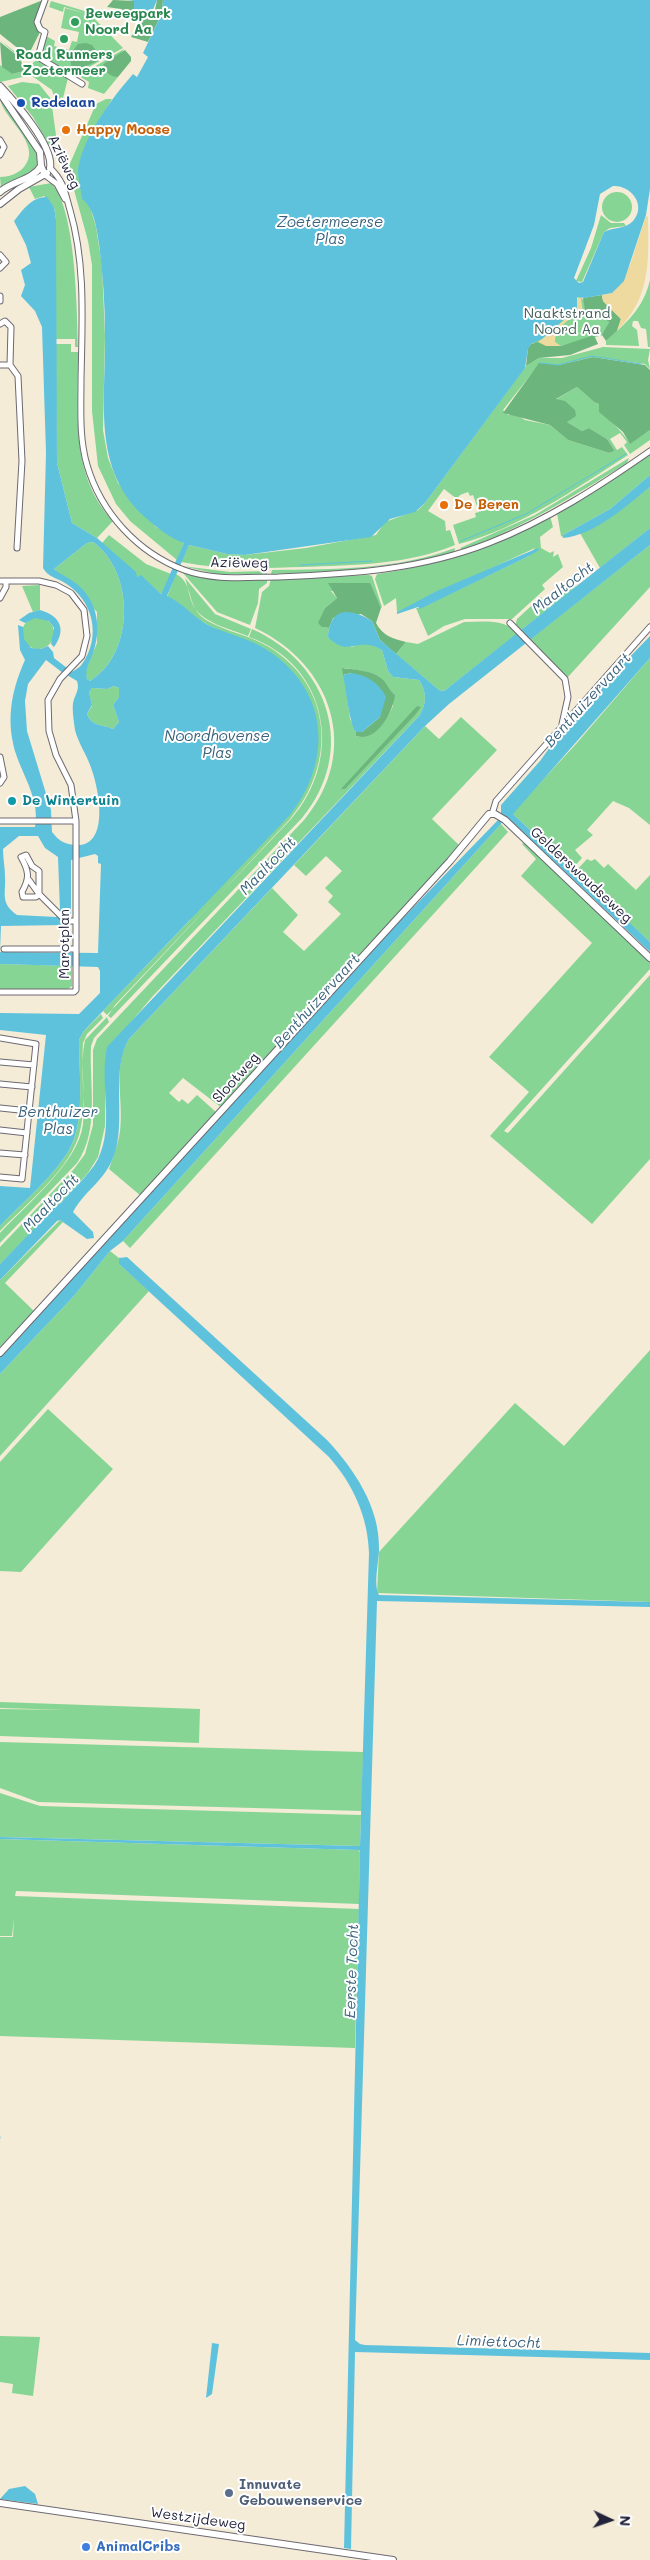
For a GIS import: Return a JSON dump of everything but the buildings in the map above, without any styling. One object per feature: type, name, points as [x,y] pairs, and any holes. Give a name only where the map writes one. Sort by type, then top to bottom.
[{"type":"street","points":[[45,0],[37,22],[40,29],[45,32],[38,57],[82,84]]},
{"type":"street","name":"Aziëweg","points":[[0,86],[40,152],[41,166],[45,175],[57,184],[68,201]]},
{"type":"street","name":"Aziëweg","points":[[4,95],[42,142],[50,158],[50,168],[64,186],[79,249],[82,277],[81,423],[87,464],[100,497],[115,520],[145,550],[170,564],[183,570],[216,577],[373,572],[432,562],[477,548],[518,531],[598,485],[650,451]]},
{"type":"street","points":[[0,140],[4,147],[0,156]]},
{"type":"street","points":[[0,204],[5,198],[45,175],[50,168],[41,166],[36,173],[11,184],[0,192],[5,198]]},
{"type":"street","points":[[0,255],[6,262],[0,268]]},
{"type":"street","points":[[0,296],[0,301]]},
{"type":"street","points":[[0,324],[5,322],[11,327],[10,365],[18,376],[20,398],[22,461],[17,548]]},
{"type":"street","points":[[0,365],[10,365]]},
{"type":"street","points":[[0,598],[6,587],[3,581]]},
{"type":"street","name":"Marotplan","points":[[0,992],[74,992],[76,990],[76,950],[73,921],[76,821],[70,785],[56,755],[49,731],[48,700],[60,679],[82,656],[87,636],[84,610],[71,593],[56,585],[39,581],[3,581]]},
{"type":"street","name":"Slootweg","points":[[510,624],[567,683],[568,697],[562,725]]},
{"type":"street","name":"Slootweg","points":[[0,1353],[450,861],[487,816],[494,814],[496,801],[650,627]]},
{"type":"street","points":[[0,757],[3,780],[0,782]]},
{"type":"street","name":"Gelderswoudseweg","points":[[494,814],[505,820],[650,958]]},
{"type":"street","points":[[0,821],[76,821]]},
{"type":"street","points":[[30,867],[39,871],[39,894],[36,897],[23,897],[22,892],[29,880],[30,867]]},
{"type":"street","points":[[29,880],[39,894],[66,921],[73,921]]},
{"type":"street","points":[[4,948],[76,950]]},
{"type":"street","points":[[0,1038],[36,1044],[22,1179],[0,1177]]},
{"type":"street","points":[[0,1062],[34,1065]]},
{"type":"street","points":[[0,1084],[32,1087]]},
{"type":"street","points":[[0,1108],[29,1111]]},
{"type":"street","points":[[0,1130],[27,1133]]},
{"type":"street","points":[[0,1153],[25,1155]]},
{"type":"street","name":"Westzijdeweg","points":[[0,2503],[393,2560]]},
{"type":"green space","points":[[43,0],[35,22],[40,32],[26,60],[20,50],[0,34],[0,17]]},
{"type":"green space","points":[[113,0],[135,1],[134,10],[144,14],[155,10],[157,0],[163,0],[162,13],[148,42],[131,37],[137,28],[139,18],[121,9],[107,7]]},
{"type":"green space","points":[[51,1],[88,12],[123,48],[82,71],[76,77],[42,58],[46,36],[55,41],[54,46],[69,50],[72,41],[77,42],[79,32],[61,28],[65,8],[87,14],[64,7],[63,12],[49,7]]},
{"type":"green space","points":[[0,40],[19,55],[27,76],[0,82],[0,65],[12,74],[24,71],[19,57]]},
{"type":"green space","points":[[0,42],[19,57],[24,71],[12,74],[2,67]]},
{"type":"green space","points":[[86,43],[92,45],[100,56],[96,62],[74,71],[70,60],[72,54],[78,44]]},
{"type":"green space","points":[[124,49],[121,54],[103,64],[111,75],[118,77],[104,94],[88,88],[89,82],[79,76]]},
{"type":"green space","points":[[125,50],[131,57],[131,61],[118,77],[110,75],[103,64]]},
{"type":"green space","points":[[37,59],[68,78],[63,98],[61,97],[57,107],[52,90],[32,76],[29,67]]},
{"type":"green space","points":[[22,82],[39,84],[51,99],[60,164],[33,117],[8,86]]},
{"type":"green space","points":[[0,97],[38,154],[36,167],[32,172],[1,188],[0,177],[19,172],[29,158],[29,149],[20,130],[2,105]]},
{"type":"green space","points":[[106,99],[112,99],[96,125],[79,169],[96,227],[102,266],[105,336],[103,430],[108,458],[118,483],[156,527],[184,543],[177,560],[130,521],[116,504],[98,466],[92,411],[92,265],[88,241],[68,168],[96,104]]},
{"type":"green space","points":[[51,183],[59,195],[66,213],[74,260],[78,347],[75,347],[75,339],[55,339],[56,220],[54,207],[44,196],[35,199],[29,187]]},
{"type":"green space","points":[[617,192],[628,196],[632,207],[628,218],[617,222],[606,218],[602,207],[606,196]]},
{"type":"green space","points":[[601,215],[611,223],[624,223],[626,226],[610,228],[604,232],[582,282],[576,281],[591,248]]},
{"type":"green space","points":[[650,280],[650,347],[648,347],[646,329],[641,328],[638,321],[633,321],[632,326],[637,330],[639,346],[606,345],[606,341],[639,307]]},
{"type":"green space","points":[[602,295],[603,301],[621,319],[617,331],[606,341],[602,335],[609,322],[596,309],[585,310],[583,298]]},
{"type":"green space","name":"Naaktstrand Noord Aa","points":[[579,296],[609,322],[603,335],[561,346],[532,343]]},
{"type":"green space","points":[[594,335],[598,344],[570,355],[539,358],[526,366],[528,348],[531,344],[538,342],[561,346]]},
{"type":"green space","points":[[55,344],[71,344],[71,352],[78,352],[77,397],[79,441],[83,463],[89,483],[99,503],[113,521],[97,538],[72,523],[57,463]]},
{"type":"green space","points":[[603,347],[650,349],[648,360],[650,369],[645,364],[593,357],[559,365],[539,364],[503,410],[508,415],[515,414],[525,420],[550,425],[568,440],[609,453],[615,451],[607,439],[589,428],[582,431],[567,422],[555,400],[577,387],[599,404],[630,443],[650,430],[650,440],[630,454],[624,445],[627,442],[620,433],[610,439],[617,450],[622,447],[628,455],[525,518],[482,537],[459,544],[453,525],[476,517],[475,513],[479,512],[473,495],[470,496],[468,492],[460,495],[457,499],[444,489],[428,511],[445,521],[446,531],[450,530],[455,545],[437,552],[380,563],[341,566],[242,568],[196,565],[181,562],[189,545],[227,554],[245,555],[306,548],[376,535],[385,522],[418,510],[425,503],[526,366],[539,358],[562,358]]},
{"type":"green space","points":[[593,357],[645,365],[650,370],[650,430],[630,444],[623,432],[599,412],[599,404],[577,387],[556,399],[565,401],[575,410],[576,416],[567,422],[582,431],[589,428],[607,439],[615,451],[609,453],[568,440],[550,425],[503,413],[539,363],[559,365]]},
{"type":"green space","points":[[650,454],[650,475],[610,509],[563,535],[563,537],[561,536],[557,513]]},
{"type":"green space","points":[[629,458],[627,463],[527,522],[463,550],[460,548],[535,515]]},
{"type":"green space","points":[[650,487],[650,528],[600,568],[580,533],[605,521]]},
{"type":"green space","points":[[550,516],[553,527],[540,537],[541,548],[550,553],[554,551],[553,557],[558,554],[563,567],[542,585],[545,589],[512,619],[465,619],[444,626],[428,636],[416,608],[421,608],[529,556],[535,548],[397,612],[396,598],[384,606],[375,579],[377,574],[444,560],[466,553],[529,527]]},
{"type":"green space","points":[[109,535],[146,564],[171,574],[161,594],[141,576],[137,577],[102,543]]},
{"type":"green space","points":[[93,542],[107,555],[117,573],[122,592],[124,613],[122,633],[115,652],[105,669],[90,681],[87,679],[85,672],[97,643],[97,612],[54,569],[87,543]]},
{"type":"green space","points":[[650,545],[650,587],[567,678],[528,641]]},
{"type":"green space","points":[[455,548],[454,553],[385,566],[271,574],[272,570],[365,567],[411,561]]},
{"type":"green space","points":[[182,566],[230,572],[265,571],[267,574],[217,574]]},
{"type":"green space","points":[[183,573],[216,580],[267,579],[267,583],[259,589],[258,603],[250,625],[217,612]]},
{"type":"green space","points":[[176,574],[186,583],[195,608],[206,620],[269,647],[290,664],[306,683],[316,705],[321,728],[321,751],[315,775],[305,798],[290,819],[107,1015],[103,1011],[190,920],[305,689],[294,674],[272,655],[261,648],[208,625],[167,597]]},
{"type":"green space","points":[[372,576],[382,607],[371,590],[331,591],[337,598],[325,608],[322,627],[329,628],[328,637],[352,647],[367,644],[382,650],[388,671],[393,677],[419,680],[425,694],[424,707],[419,716],[152,997],[106,1052],[105,1126],[98,1157],[88,1173],[60,1204],[0,1264],[0,1247],[74,1169],[85,1154],[93,1125],[93,1050],[97,1039],[304,820],[322,793],[332,766],[334,738],[330,712],[320,686],[303,663],[282,644],[255,628],[262,592],[269,586],[271,579]],"holes":[[[343,668],[371,673],[377,676],[382,680],[390,695],[393,706],[379,728],[368,736],[356,736],[350,719]]]},
{"type":"green space","points":[[185,578],[215,614],[251,629],[248,636],[217,625],[197,611],[190,599]]},
{"type":"green space","points":[[328,583],[370,583],[381,608],[376,623],[389,636],[406,642],[396,654],[380,640],[372,621],[361,614],[333,618],[329,628],[322,627],[318,623],[325,608],[337,598]]},
{"type":"green space","points":[[40,585],[40,610],[33,612],[22,586]]},
{"type":"green space","points":[[574,585],[576,587],[520,631],[515,626],[517,619],[541,597],[548,606]]},
{"type":"green space","points":[[38,617],[44,618],[49,622],[53,627],[53,639],[49,644],[44,648],[38,649],[32,648],[27,644],[23,639],[22,633],[23,627],[27,622],[32,618]]},
{"type":"green space","points":[[464,622],[499,623],[512,628],[518,633],[444,691],[439,690],[396,654],[406,642],[418,644]]},
{"type":"green space","points":[[252,629],[279,644],[300,663],[316,686],[327,711],[331,738],[329,765],[319,792],[302,818],[111,1018],[108,1016],[115,1005],[291,819],[308,795],[318,769],[322,742],[320,716],[311,691],[297,669],[276,650],[249,637]]},
{"type":"green space","points":[[650,658],[650,825],[629,808],[613,801],[587,830],[593,835],[575,850],[582,858],[572,869],[513,812],[576,744]]},
{"type":"green space","points":[[342,668],[364,671],[378,676],[395,695],[391,710],[383,724],[371,735],[364,737],[356,736],[356,732],[362,732],[380,717],[351,673],[343,675]]},
{"type":"green space","points":[[114,686],[119,688],[119,697],[113,705],[119,722],[113,729],[95,723],[87,714],[92,706],[89,692],[92,688],[107,689]]},
{"type":"green space","points":[[417,706],[421,707],[415,715],[345,789],[341,789]]},
{"type":"green space","points":[[461,717],[497,750],[432,819],[460,846],[222,1108],[183,1078],[169,1093],[179,1102],[182,1099],[188,1104],[197,1095],[217,1113],[141,1196],[109,1169],[120,1131],[121,1061],[129,1039],[272,888],[298,915],[283,932],[304,951],[341,914],[328,902],[333,896],[325,888],[342,871],[326,856],[306,876],[294,865],[425,726],[439,739]]},
{"type":"green space","points":[[501,824],[508,832],[130,1248],[123,1241]]},
{"type":"green space","points":[[525,842],[650,961],[650,969],[504,1131],[508,1133],[650,975],[650,1159],[592,1224],[490,1136],[529,1092],[489,1057],[592,943],[521,876],[536,859],[522,844]]},
{"type":"green space","points":[[587,859],[591,861],[595,859],[604,868],[608,864],[636,890],[650,875],[650,942],[574,873]]},
{"type":"green space","points":[[0,964],[72,966],[72,986],[68,989],[0,989]]},
{"type":"green space","points":[[101,1014],[103,1018],[87,1034],[83,1043],[83,1109],[80,1131],[75,1145],[68,1158],[47,1185],[0,1231],[0,1226],[52,1173],[69,1150],[74,1139],[79,1116],[79,1040],[83,1032]]},
{"type":"green space","points":[[107,1017],[109,1022],[94,1038],[91,1046],[91,1121],[89,1136],[84,1150],[77,1163],[0,1243],[0,1233],[50,1182],[72,1153],[83,1124],[83,1050],[85,1040]]},
{"type":"green space","points":[[60,1220],[63,1222],[5,1283],[34,1311],[0,1347],[0,1280]]},
{"type":"green space","points":[[110,1251],[119,1258],[119,1264],[149,1291],[0,1456],[0,1374],[74,1296]]},
{"type":"green space","points":[[650,1350],[650,1602],[377,1593],[379,1552],[515,1403],[564,1446]]},
{"type":"green space","points":[[48,1409],[113,1469],[21,1572],[0,1571],[0,1462]]},
{"type":"green space","points":[[0,1702],[200,1709],[199,1743],[0,1736],[0,1709],[69,1710],[0,1708]]},
{"type":"green space","points":[[0,1742],[363,1752],[362,1811],[38,1802],[0,1788]]},
{"type":"green space","points":[[0,1793],[40,1806],[361,1815],[360,1846],[0,1837]]},
{"type":"green space","points":[[0,1839],[358,1850],[360,1852],[359,1904],[16,1891],[15,1896],[359,1909],[355,2048],[0,2036],[0,1937],[13,1937],[14,1918],[12,1936],[0,1936]]},
{"type":"green space","points":[[0,2336],[40,2337],[33,2396],[12,2393],[13,2384],[0,2382]]},
{"type":"sand","points":[[646,216],[648,217],[648,250],[642,293],[628,319],[617,331],[621,319],[603,301],[602,295],[612,293],[630,265]]},
{"type":"sand","points":[[577,297],[581,298],[583,312],[560,327],[555,342],[561,346],[546,346],[538,342],[570,315]]},
{"type":"water","points":[[128,0],[157,0],[152,12],[144,14],[134,10],[134,1]]},
{"type":"water","name":"Zoetermeerse Plas","points":[[163,0],[650,0],[650,189],[646,215],[624,281],[612,293],[585,298],[577,297],[577,308],[542,339],[531,344],[528,349],[525,368],[425,503],[415,512],[390,519],[371,537],[245,555],[227,554],[189,545],[167,596],[208,625],[260,646],[288,666],[303,685],[313,705],[318,727],[318,749],[313,772],[304,794],[290,815],[83,1032],[79,1040],[80,1104],[74,1139],[62,1161],[52,1173],[0,1226],[0,1186],[30,1188],[46,1035],[0,1030],[0,1013],[79,1014],[100,993],[100,971],[98,967],[0,964],[0,952],[98,953],[101,864],[98,863],[98,856],[95,854],[71,860],[71,915],[64,915],[63,921],[65,925],[1,926],[0,951],[0,827],[35,827],[36,818],[34,800],[17,757],[11,732],[13,695],[25,660],[20,650],[18,625],[23,627],[24,639],[31,648],[41,649],[48,646],[53,652],[54,658],[67,668],[63,673],[46,660],[28,684],[25,701],[27,731],[51,810],[52,832],[59,840],[65,843],[75,845],[86,843],[94,837],[98,827],[99,814],[97,787],[75,730],[73,706],[78,684],[77,681],[67,675],[81,666],[88,653],[92,642],[92,619],[88,609],[75,590],[50,575],[43,568],[46,453],[42,327],[35,311],[21,296],[25,285],[21,270],[31,263],[26,245],[14,221],[36,199],[47,197],[54,207],[56,220],[57,463],[72,523],[97,538],[136,572],[137,577],[141,575],[161,594],[184,543],[169,536],[146,518],[128,499],[117,478],[109,456],[105,433],[104,409],[104,290],[97,232],[89,207],[82,199],[78,172],[82,152],[101,116],[133,74],[137,77],[148,57],[143,53],[162,13]],"holes":[[[613,186],[626,189],[631,192],[638,203],[637,215],[630,224],[604,232],[583,282],[579,283],[574,278],[594,225],[600,194]],[[93,542],[107,555],[117,573],[122,592],[124,613],[122,633],[115,652],[105,669],[90,681],[87,679],[86,672],[96,641],[97,621],[95,612],[88,595],[82,588],[54,569],[87,543]],[[114,686],[119,688],[119,697],[113,705],[119,722],[113,729],[95,723],[87,714],[92,705],[89,692],[92,688],[107,689]],[[19,836],[38,836],[45,848],[58,857],[60,911],[56,917],[17,915],[8,906],[5,898],[3,849]]]},
{"type":"water","points":[[650,475],[650,487],[620,511],[598,526],[575,536],[563,538],[563,535],[610,509]]},
{"type":"water","points":[[650,528],[650,545],[449,704],[425,726],[129,1039],[124,1051],[119,1078],[119,1122],[116,1149],[108,1169],[84,1196],[73,1212],[93,1232],[94,1238],[87,1239],[60,1220],[57,1221],[0,1280],[0,1264],[60,1204],[85,1177],[98,1159],[103,1146],[105,1132],[105,1061],[107,1047],[422,711],[425,698],[424,689],[419,680],[393,677],[388,671],[382,650],[366,645],[342,646],[328,637],[330,627],[337,615],[349,612],[372,621],[380,640],[439,690],[444,691]]},
{"type":"water","points":[[538,548],[539,550],[529,556],[420,609],[418,607],[397,614],[397,612],[437,591]]},
{"type":"water","points":[[40,610],[57,620],[61,629],[54,647],[51,644],[54,628],[49,621],[35,618],[25,623],[19,620],[29,613]]},
{"type":"water","points":[[650,636],[650,658],[513,814],[650,942],[650,952],[507,817],[503,816],[501,824],[123,1241],[110,1251],[74,1296],[0,1374],[0,1356],[401,920],[498,820],[501,815],[501,805],[540,761],[571,718]]},
{"type":"water","points":[[351,673],[372,680],[386,697],[380,717],[362,732],[356,732],[351,722],[343,675]]},
{"type":"water","points":[[127,1257],[327,1440],[347,1463],[356,1476],[375,1518],[379,1549],[376,1579],[379,1595],[650,1602],[650,1607],[377,1601],[355,2340],[365,2345],[650,2353],[650,2360],[355,2352],[351,2549],[344,2548],[360,1851],[0,1839],[0,1837],[360,1846],[369,1553],[366,1527],[358,1502],[338,1467],[329,1457],[119,1264],[119,1258]]},
{"type":"water","points":[[212,2343],[219,2344],[212,2394],[206,2398]]},
{"type":"water","points":[[25,2486],[35,2494],[38,2504],[0,2499],[9,2489]]},
{"type":"waterway","points":[[540,363],[558,365],[592,356],[641,364]]},
{"type":"waterway","points":[[461,541],[526,514],[626,454]]},
{"type":"waterway","points":[[300,565],[372,561]]},
{"type":"place","name":"Beweegpark Noord Aa","points":[[75,22]]},
{"type":"place","name":"Road Runners Zoetermeer","points":[[64,39]]},
{"type":"place","name":"Redelaan","points":[[21,103]]},
{"type":"place","name":"Happy Moose","points":[[66,130]]},
{"type":"place","name":"De Beren","points":[[444,505]]},
{"type":"place","name":"De Wintertuin","points":[[12,801]]},
{"type":"place","name":"Innuvate Gebouwenservice","points":[[229,2493]]},
{"type":"place","name":"AnimalCribs","points":[[86,2547]]},
{"type":"water label","name":"Maaltocht","points":[[563,588]]},
{"type":"water label","name":"Benthuizervaart","points":[[588,700]]},
{"type":"water label","name":"Noordhovense Plas","points":[[217,744]]},
{"type":"water label","name":"Maaltocht","points":[[268,866]]},
{"type":"water label","name":"Benthuizervaart","points":[[317,1001]]},
{"type":"water label","name":"Benthuizer Plas","points":[[58,1120]]},
{"type":"water label","name":"Maaltocht","points":[[51,1203]]},
{"type":"water label","name":"Eerste Tocht","points":[[352,1971]]},
{"type":"water label","name":"Limiettocht","points":[[499,2342]]}]
